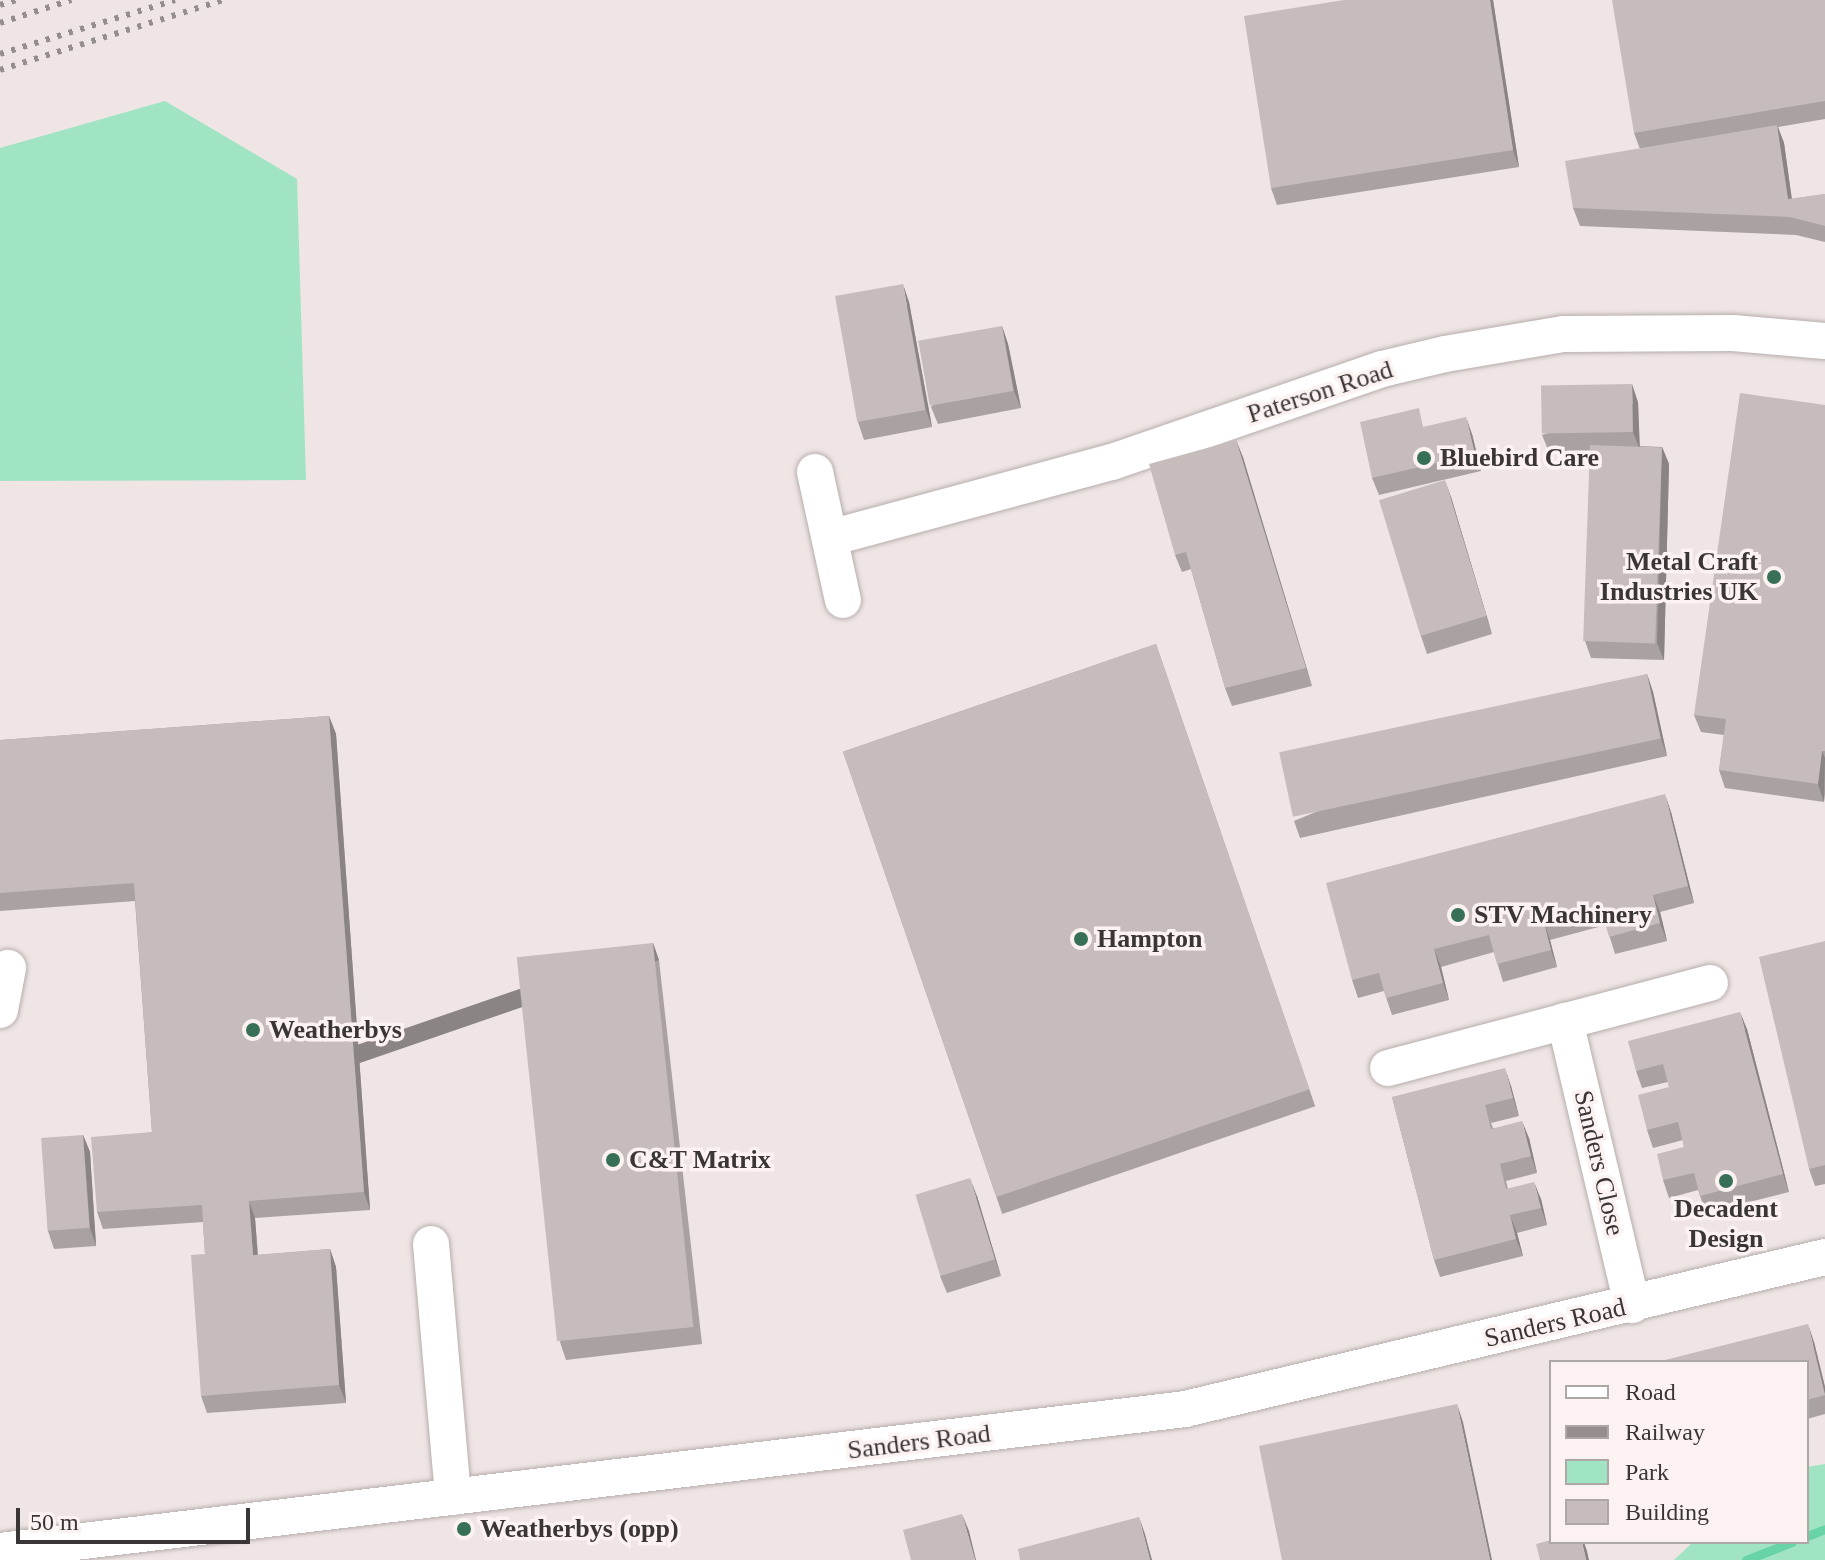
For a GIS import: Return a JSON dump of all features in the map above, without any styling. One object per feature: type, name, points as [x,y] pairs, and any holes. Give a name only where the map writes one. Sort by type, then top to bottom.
[{"type":"street","name":"Paterson Road","points":[[830,538],[1112,462],[1382,369],[1445,354],[1563,334],[1733,333],[1825,341]]},
{"type":"street","points":[[815,472],[843,600]]},
{"type":"street","points":[[0,1010],[8,968]]},
{"type":"street","points":[[1388,1068],[1710,983]]},
{"type":"street","name":"Sanders Close","points":[[1565,1021],[1632,1305]]},
{"type":"street","points":[[431,1244],[453,1497]]},
{"type":"street","name":"Sanders Road","points":[[0,1551],[157,1547],[453,1497],[1185,1409],[1825,1257]]},
{"type":"green space","points":[[165,101],[297,179],[306,480],[0,481],[0,148]]},
{"type":"green space","points":[[1825,1464],[1825,1560],[1674,1560],[1691,1544],[1809,1544],[1809,1467]]},
{"type":"building","points":[[1344,0],[1490,0],[1513,150],[1271,188],[1244,16]]},
{"type":"building","points":[[1612,0],[1825,0],[1825,101],[1634,133]]},
{"type":"building","points":[[1777,125],[1788,199],[1825,194],[1825,226],[1790,217],[1573,208],[1565,161]]},
{"type":"building","points":[[903,284],[925,410],[857,422],[835,296]]},
{"type":"building","points":[[1002,326],[1013,391],[930,406],[918,341]]},
{"type":"building","points":[[1632,384],[1633,432],[1542,434],[1541,386]]},
{"type":"building","name":"Metal Craft Industries UK","points":[[1740,393],[1825,405],[1825,751],[1822,751],[1818,784],[1719,770],[1726,719],[1694,715]]},
{"type":"building","name":"Bluebird Care","points":[[1419,408],[1423,427],[1466,417],[1475,454],[1372,478],[1360,422]]},
{"type":"building","points":[[1236,440],[1306,668],[1225,688],[1186,552],[1175,555],[1149,464]]},
{"type":"building","points":[[1590,445],[1662,448],[1655,643],[1583,641]]},
{"type":"building","points":[[1445,480],[1487,616],[1421,636],[1379,500]]},
{"type":"building","name":"Hampton","points":[[1156,644],[1309,1089],[996,1197],[843,752]]},
{"type":"building","points":[[1647,674],[1661,739],[1293,817],[1279,752]]},
{"type":"building","name":"Weatherbys","points":[[329,716],[364,1192],[249,1201],[253,1255],[330,1249],[339,1385],[201,1396],[191,1255],[205,1254],[202,1205],[97,1212],[91,1137],[152,1132],[134,883],[0,893],[0,740]]},
{"type":"building","points":[[1665,794],[1688,886],[1653,895],[1660,923],[1609,937],[1601,907],[1544,923],[1551,950],[1497,964],[1489,935],[1434,949],[1443,983],[1386,998],[1379,973],[1352,980],[1326,883]]},
{"type":"building","points":[[1825,941],[1825,1165],[1809,1169],[1759,957]]},
{"type":"building","name":"C&T Matrix","points":[[653,943],[693,1327],[557,1341],[517,957]]},
{"type":"building","points":[[1740,1012],[1783,1174],[1700,1196],[1694,1173],[1663,1180],[1657,1154],[1684,1147],[1678,1122],[1647,1130],[1638,1095],[1669,1087],[1663,1064],[1636,1071],[1628,1041]]},
{"type":"building","points":[[1505,1068],[1513,1098],[1485,1105],[1491,1129],[1522,1121],[1531,1156],[1500,1164],[1506,1189],[1534,1182],[1541,1208],[1510,1215],[1516,1239],[1434,1260],[1392,1097]]},
{"type":"building","points":[[83,1135],[89,1228],[48,1231],[41,1138]]},
{"type":"building","points":[[970,1178],[995,1259],[940,1276],[915,1195]]},
{"type":"building","points":[[1808,1324],[1825,1395],[1809,1399],[1809,1360],[1665,1360]]},
{"type":"building","points":[[1457,1404],[1490,1560],[1282,1560],[1259,1446]]},
{"type":"building","points":[[962,1514],[975,1560],[911,1560],[903,1530]]},
{"type":"building","points":[[1139,1517],[1150,1560],[1020,1560],[1018,1549]]},
{"type":"building","points":[[1549,1541],[1549,1544],[1582,1544],[1586,1560],[1540,1560],[1536,1544]]},
{"type":"waterway","points":[[1809,1535],[1825,1529]]},
{"type":"waterway","points":[[1746,1560],[1787,1544]]},
{"type":"railway","points":[[0,5],[16,0]]},
{"type":"railway","points":[[0,23],[71,0]]},
{"type":"railway","points":[[0,54],[175,0]]},
{"type":"railway","points":[[0,70],[224,0]]},
{"type":"place","name":"Bluebird Care","points":[[1424,458]]},
{"type":"place","name":"Metal Craft Industries UK","points":[[1774,577]]},
{"type":"place","name":"STV Machinery","points":[[1458,915]]},
{"type":"place","name":"Hampton","points":[[1081,939]]},
{"type":"place","name":"Weatherbys","points":[[253,1030]]},
{"type":"place","name":"C&T Matrix","points":[[613,1160]]},
{"type":"place","name":"Decadent Design","points":[[1726,1181]]},
{"type":"place","name":"Weatherbys (opp)","points":[[464,1529]]}]
